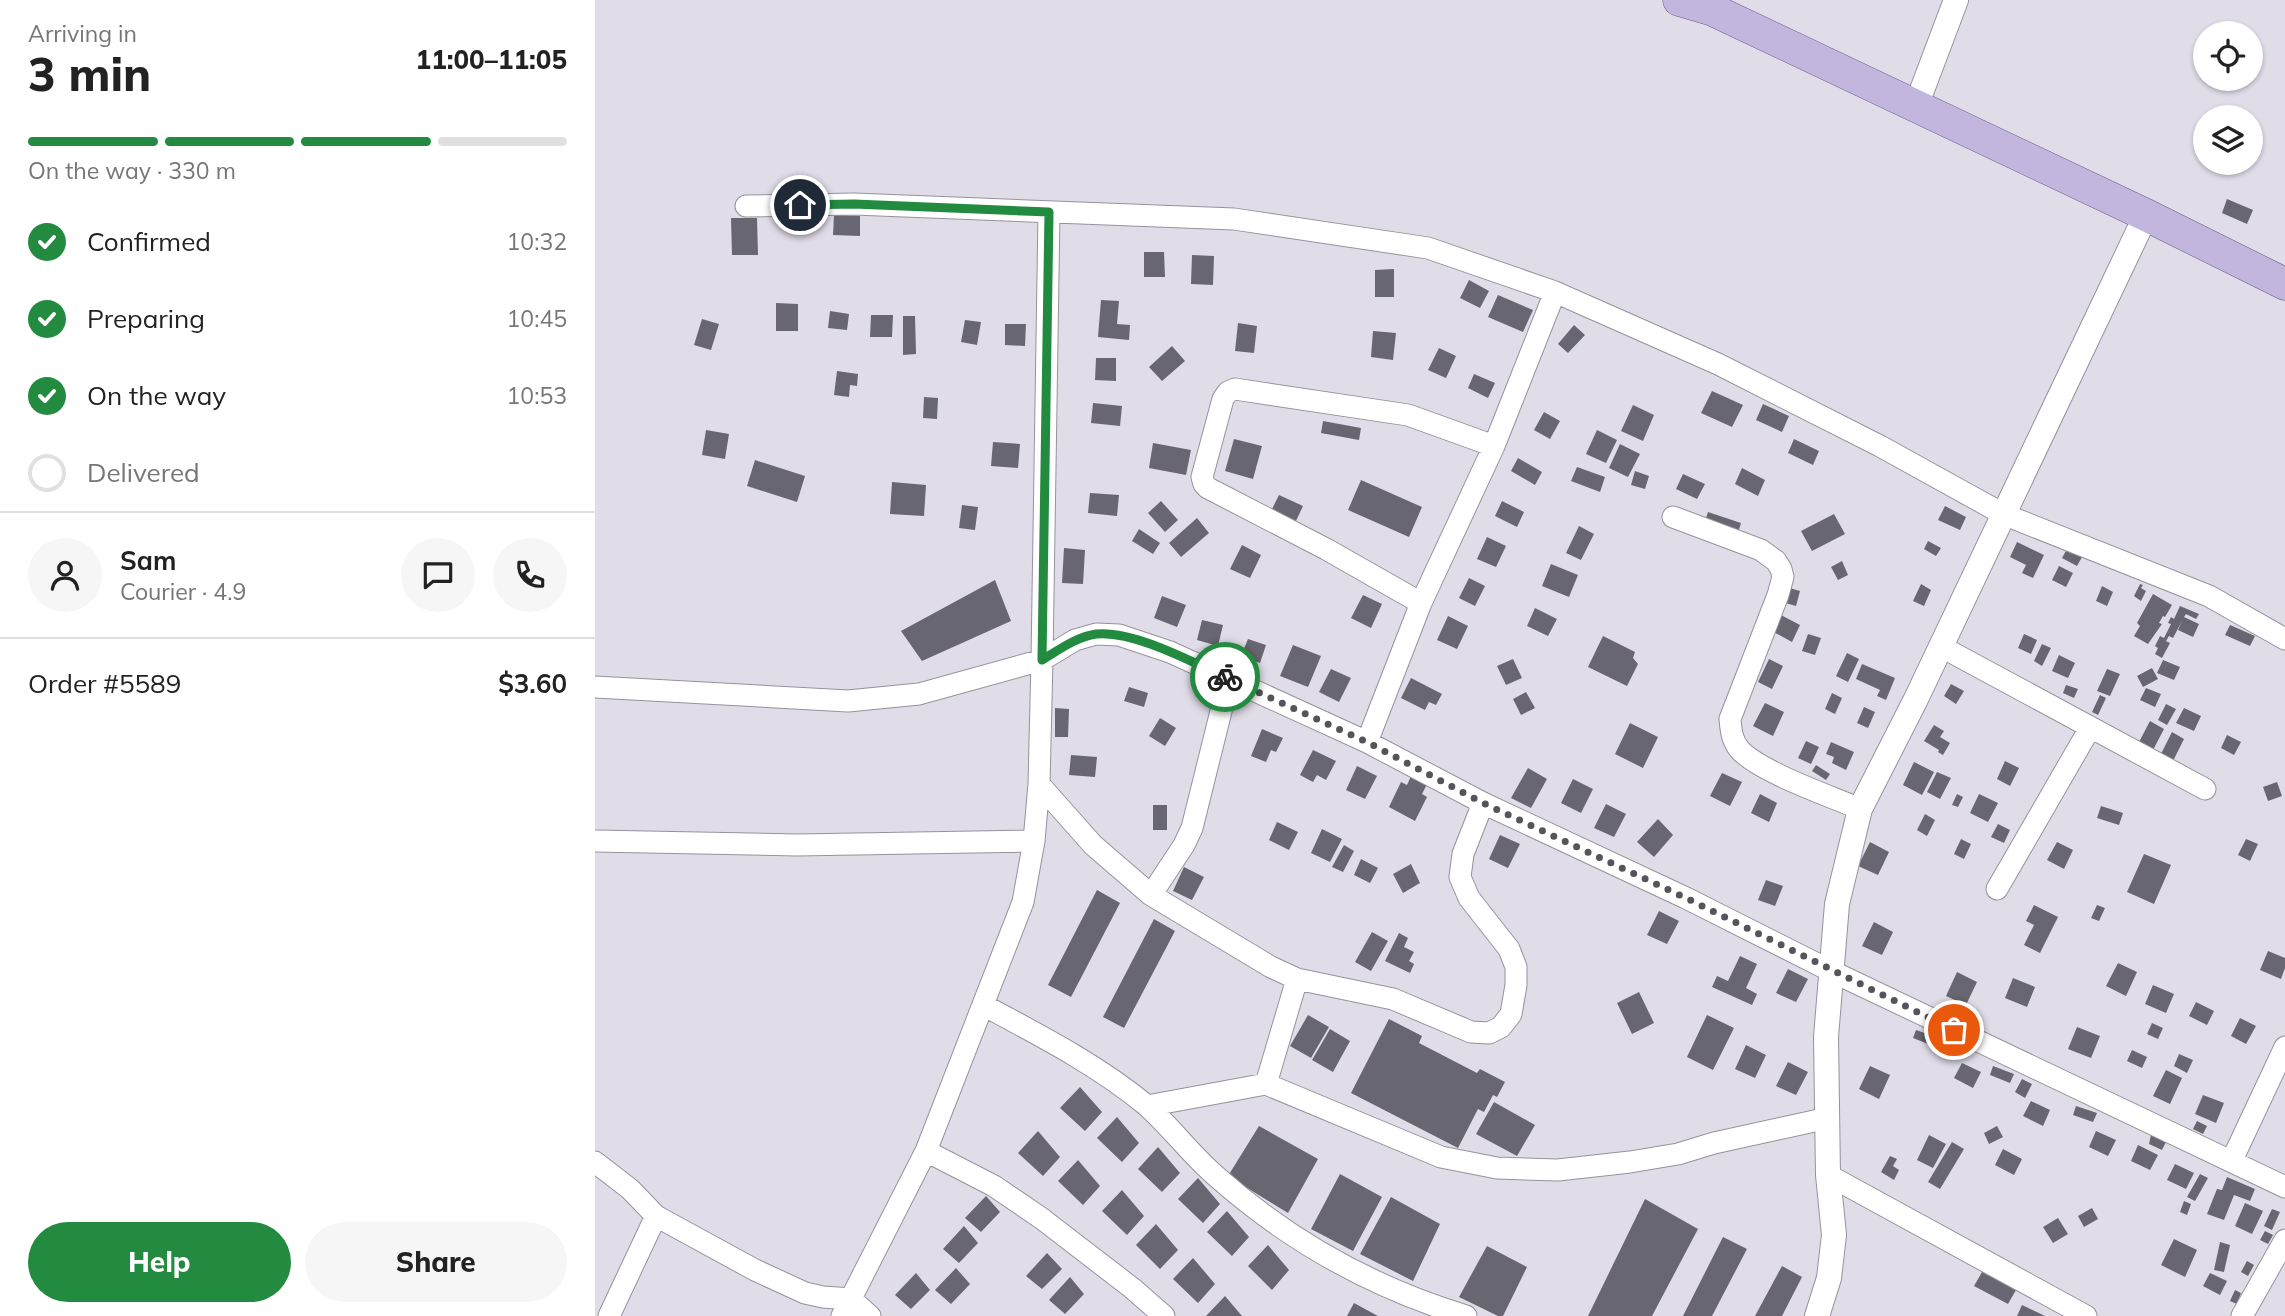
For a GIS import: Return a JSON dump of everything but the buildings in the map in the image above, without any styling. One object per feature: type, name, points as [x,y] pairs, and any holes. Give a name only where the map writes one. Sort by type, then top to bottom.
[{"type":"main road","points":[[1679,0],[1713,10],[2146,215],[2285,284]]},
{"type":"street","points":[[1916,106],[1956,0]]},
{"type":"street","points":[[747,206],[854,204],[1234,219],[1428,248],[1555,292],[1718,364],[1880,446],[2003,514],[2209,596],[2285,639]]},
{"type":"street","points":[[846,1307],[926,1151],[1023,902],[1034,841],[1039,784],[1049,212]]},
{"type":"street","points":[[1817,1316],[1829,1278],[1834,1235],[1828,1175],[1826,1037],[1831,971],[1837,904],[1860,809],[2146,215]]},
{"type":"street","points":[[1367,742],[1421,603],[1494,446],[1555,292]]},
{"type":"street","points":[[1421,603],[1204,484],[1202,477],[1223,400],[1228,392],[1235,389],[1381,410],[1408,415],[1494,446]]},
{"type":"street","points":[[1673,517],[1761,550],[1776,561],[1781,569],[1783,577],[1778,595],[1730,719],[1732,737],[1740,750],[1765,768],[1860,809]]},
{"type":"street","points":[[595,687],[848,701],[919,694],[1042,660],[1075,640],[1096,634],[1119,635],[1170,652],[1367,742],[1483,803],[2285,1186]]},
{"type":"street","points":[[1940,646],[2205,789]]},
{"type":"street","points":[[1151,895],[1192,828],[1229,679]]},
{"type":"street","points":[[1997,890],[2090,728]]},
{"type":"street","points":[[1039,784],[1093,845],[1151,895],[1271,967],[1297,979],[1393,999],[1471,1032],[1489,1033],[1501,1027],[1511,1014],[1516,967],[1509,949],[1469,898],[1460,877],[1462,854],[1483,803]]},
{"type":"street","points":[[595,841],[797,845],[1034,841]]},
{"type":"street","points":[[1266,1084],[1297,979]]},
{"type":"street","points":[[983,1005],[1091,1064],[1147,1106],[1215,1176],[1314,1249],[1385,1286],[1466,1316]]},
{"type":"street","points":[[2232,1160],[2285,1047]]},
{"type":"street","points":[[1147,1106],[1266,1084],[1441,1157],[1497,1168],[1558,1170],[1630,1163],[1828,1118]]},
{"type":"street","points":[[926,1151],[994,1186],[1041,1218],[1164,1316]]},
{"type":"street","points":[[595,1162],[630,1189],[656,1216],[703,1243],[795,1289],[870,1316]]},
{"type":"street","points":[[1828,1175],[2086,1316]]},
{"type":"street","points":[[609,1316],[656,1216]]},
{"type":"street","points":[[2242,1316],[2285,1240]]},
{"type":"way so far","points":[[1225,677],[1367,742],[1483,803],[1686,898],[1954,1030]]},
{"type":"route","points":[[800,205],[854,204],[1049,212],[1042,660],[1075,640],[1096,634],[1119,635],[1170,652],[1225,677]]}]
